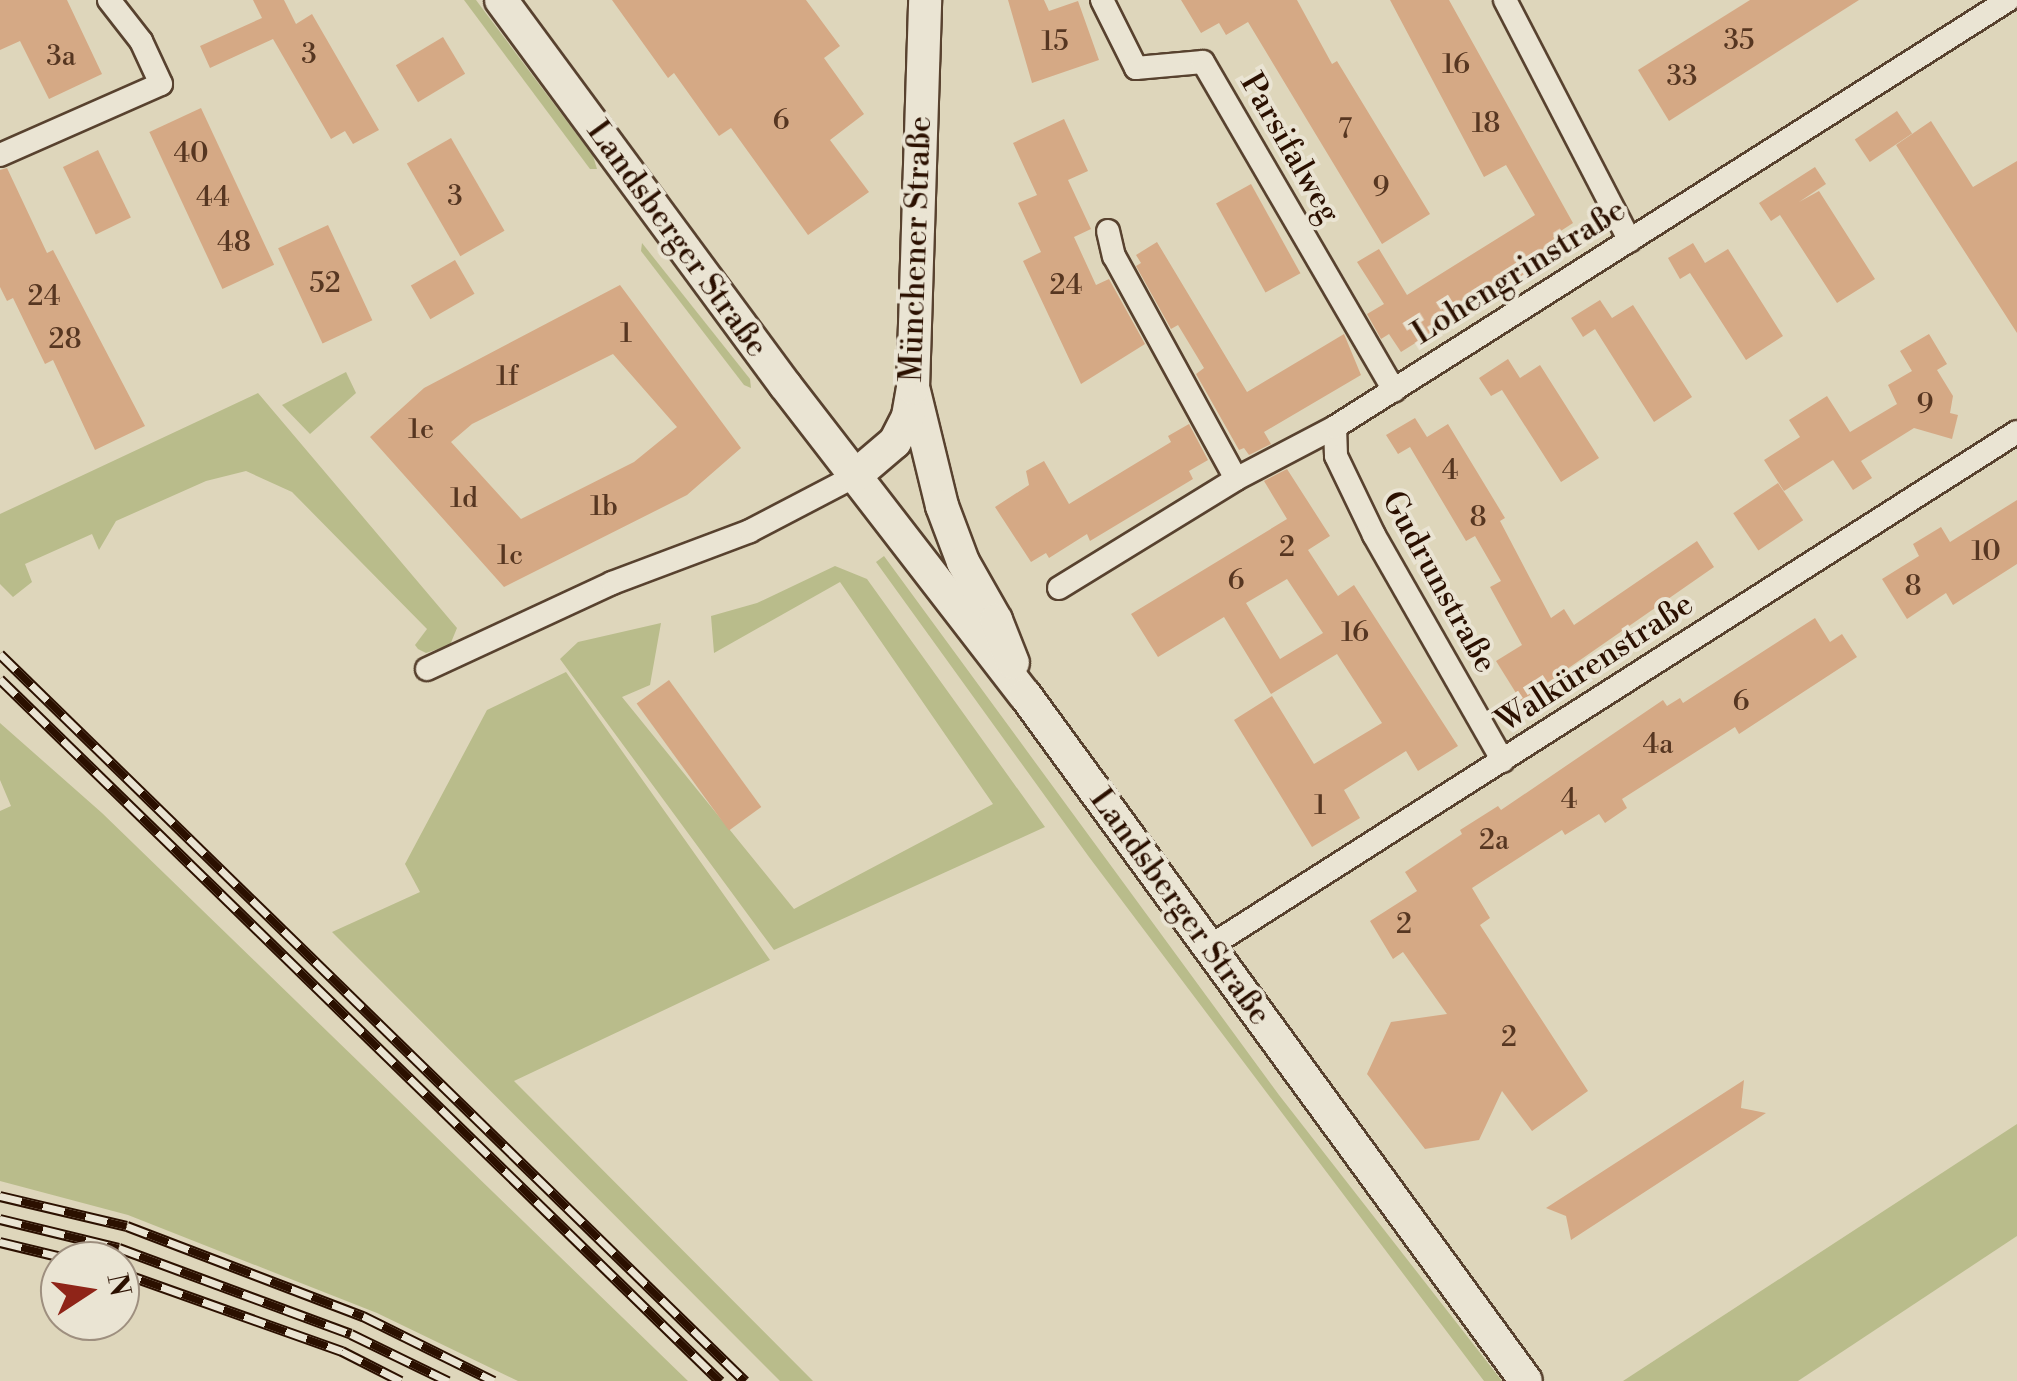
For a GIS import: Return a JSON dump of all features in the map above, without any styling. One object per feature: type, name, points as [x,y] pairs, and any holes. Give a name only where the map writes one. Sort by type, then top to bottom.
[{"type":"main road","name":"Landsberger Straße","points":[[501,0],[855,476],[1025,695],[1526,1381]]},
{"type":"main road","name":"Münchener Straße","points":[[855,476],[895,442],[908,416],[913,388],[925,0]]},
{"type":"main road","points":[[913,388],[942,506],[963,562],[996,620],[1025,695]]},
{"type":"street","points":[[0,156],[161,84],[141,41],[109,0]]},
{"type":"street","name":"Parsifalweg","points":[[1102,0],[1136,68],[1203,62],[1394,390]]},
{"type":"street","points":[[1505,0],[1630,241]]},
{"type":"street","name":"Lohengrinstraße","points":[[1059,588],[1236,478],[1334,427],[1394,390],[2008,0]]},
{"type":"street","points":[[1108,231],[1114,256],[1236,478]]},
{"type":"street","name":"Gudrunstraße","points":[[1334,427],[1336,456],[1374,535],[1503,761]]},
{"type":"street","name":"Walkürenstraße","points":[[1207,948],[2017,432]]},
{"type":"street","points":[[427,669],[612,583],[750,530],[855,476]]},
{"type":"green space","points":[[464,0],[476,0],[593,156],[597,169],[590,169]]},
{"type":"green space","points":[[642,243],[750,379],[751,388],[744,385],[641,251]]},
{"type":"green space","points":[[346,372],[356,393],[310,434],[282,405]]},
{"type":"green space","points":[[258,393],[457,628],[450,645],[426,653],[418,649],[415,645],[427,629],[292,492],[246,471],[206,481],[116,521],[99,550],[92,534],[25,564],[32,582],[13,597],[0,584],[0,514]]},
{"type":"green space","points":[[884,556],[1279,1095],[1502,1381],[1484,1381],[1089,857],[876,562]]},
{"type":"green space","points":[[835,566],[867,579],[1045,827],[774,950],[560,659],[578,642],[661,623],[650,685],[622,697],[794,909],[993,804],[840,582],[714,653],[711,616],[757,603]]},
{"type":"green space","points":[[566,672],[770,960],[514,1081],[813,1381],[780,1381],[332,932],[420,892],[405,864],[487,710]]},
{"type":"green space","points":[[0,723],[102,813],[688,1381],[518,1381],[377,1313],[128,1215],[0,1181],[0,811],[11,806],[0,780]]},
{"type":"green space","points":[[2017,1124],[2017,1236],[1798,1381],[1623,1381]]},
{"type":"building","points":[[0,0],[67,0],[102,74],[49,99],[20,41],[0,50]]},
{"type":"building","points":[[253,0],[284,0],[296,24],[312,14],[379,130],[353,144],[345,131],[331,139],[273,39],[210,68],[200,46],[262,18]]},
{"type":"building","points":[[612,0],[806,0],[840,46],[824,58],[864,114],[830,140],[869,192],[808,235],[731,128],[719,136],[674,73],[668,78]]},
{"type":"building","points":[[1008,0],[1044,0],[1049,11],[1078,1],[1099,60],[1032,83]]},
{"type":"building","points":[[1181,0],[1297,0],[1332,64],[1337,61],[1430,214],[1382,244],[1248,22],[1226,35],[1219,23],[1201,33]]},
{"type":"building","points":[[1390,0],[1449,0],[1573,223],[1553,236],[1562,251],[1401,352],[1389,334],[1381,339],[1367,314],[1384,304],[1357,262],[1379,249],[1407,295],[1535,215],[1506,165],[1484,177]]},
{"type":"building","points":[[1750,0],[1859,0],[1669,121],[1638,70]]},
{"type":"building","points":[[443,37],[465,74],[418,102],[396,65]]},
{"type":"building","points":[[201,108],[274,265],[222,289],[149,132]]},
{"type":"building","points":[[1897,111],[1912,133],[1870,162],[1855,140]]},
{"type":"building","points":[[1064,119],[1088,171],[1068,180],[1091,229],[1074,237],[1096,285],[1109,279],[1145,344],[1081,384],[1023,261],[1041,252],[1018,203],[1037,195],[1013,143]]},
{"type":"building","points":[[1931,121],[1973,187],[2017,161],[2017,333],[1896,145]]},
{"type":"building","points":[[451,138],[504,231],[460,256],[407,164]]},
{"type":"building","points":[[98,150],[131,217],[96,235],[63,167]]},
{"type":"building","points":[[1815,167],[1826,184],[1799,202],[1819,191],[1875,279],[1837,303],[1780,215],[1771,221],[1759,203]]},
{"type":"building","points":[[7,168],[47,253],[53,250],[145,426],[95,450],[53,360],[45,364],[13,298],[7,301],[0,287],[0,170]]},
{"type":"building","points":[[1251,184],[1300,273],[1265,293],[1216,203]]},
{"type":"building","points":[[328,225],[372,320],[323,343],[278,248]]},
{"type":"building","points":[[1157,242],[1247,392],[1344,334],[1361,375],[1264,432],[1271,444],[1249,455],[1244,448],[1239,450],[1196,374],[1204,368],[1178,325],[1171,329],[1136,266],[1141,263],[1136,255]]},
{"type":"building","points":[[1693,243],[1705,263],[1728,249],[1783,336],[1746,360],[1690,273],[1680,279],[1668,258]]},
{"type":"building","points":[[455,260],[474,294],[430,319],[411,286]]},
{"type":"building","points":[[620,285],[741,448],[687,495],[504,587],[370,437],[424,388]],"holes":[[[613,354],[677,427],[634,462],[521,519],[451,442],[472,424]]]},
{"type":"building","points":[[1600,300],[1612,318],[1633,305],[1692,397],[1654,422],[1595,329],[1583,337],[1571,318]]},
{"type":"building","points":[[1929,334],[1947,364],[1937,370],[1953,396],[1950,413],[1958,415],[1952,439],[1914,428],[1861,461],[1872,478],[1853,490],[1833,460],[1784,491],[1764,460],[1800,437],[1789,420],[1827,396],[1850,432],[1897,404],[1888,385],[1912,371],[1900,351]]},
{"type":"building","points":[[1508,359],[1520,378],[1540,365],[1599,458],[1561,482],[1502,390],[1491,396],[1479,378]]},
{"type":"building","points":[[1415,418],[1427,437],[1448,424],[1505,518],[1500,521],[1551,618],[1564,609],[1574,625],[1697,541],[1714,567],[1521,701],[1496,661],[1522,645],[1490,587],[1501,581],[1475,536],[1466,541],[1410,447],[1398,454],[1386,435]]},
{"type":"building","points":[[1189,424],[1208,460],[1189,471],[1193,479],[1090,541],[1087,534],[1049,558],[1046,553],[1031,562],[995,507],[1029,485],[1026,471],[1044,461],[1069,504],[1171,442],[1168,436]]},
{"type":"building","points":[[1287,469],[1330,536],[1308,550],[1338,596],[1354,585],[1458,746],[1418,771],[1406,751],[1344,790],[1360,818],[1312,847],[1234,720],[1272,696],[1314,764],[1382,723],[1337,654],[1271,694],[1224,617],[1158,657],[1131,614],[1287,519],[1264,481]],"holes":[[[1287,579],[1323,633],[1280,659],[1246,603]]]},
{"type":"building","points":[[1778,483],[1803,520],[1758,551],[1733,513]]},
{"type":"building","points":[[2017,500],[2017,564],[1953,605],[1946,593],[1907,619],[1882,579],[1919,556],[1913,544],[1941,527],[1950,542]]},
{"type":"building","points":[[1815,618],[1830,642],[1842,634],[1857,657],[1739,734],[1735,727],[1622,799],[1627,808],[1605,823],[1599,814],[1565,835],[1562,830],[1472,888],[1490,918],[1480,925],[1588,1091],[1532,1131],[1502,1091],[1479,1140],[1425,1149],[1367,1074],[1391,1022],[1447,1014],[1403,952],[1393,959],[1370,921],[1417,891],[1405,872],[1462,834],[1460,830],[1498,806],[1501,810],[1663,700],[1667,706],[1680,698],[1683,703]]},
{"type":"building","points":[[669,680],[761,807],[729,831],[637,704]]},
{"type":"building","points":[[1744,1080],[1741,1108],[1766,1113],[1571,1240],[1566,1216],[1546,1208]]},
{"type":"railway","points":[[0,654],[745,1381]]},
{"type":"railway","points":[[0,679],[720,1381]]},
{"type":"railway","points":[[0,1196],[127,1226],[363,1316],[494,1381]]},
{"type":"railway","points":[[0,1219],[119,1248],[351,1334],[448,1381]]},
{"type":"railway","points":[[0,1242],[40,1252]]},
{"type":"railway","points":[[140,1279],[342,1351],[401,1381]]}]
